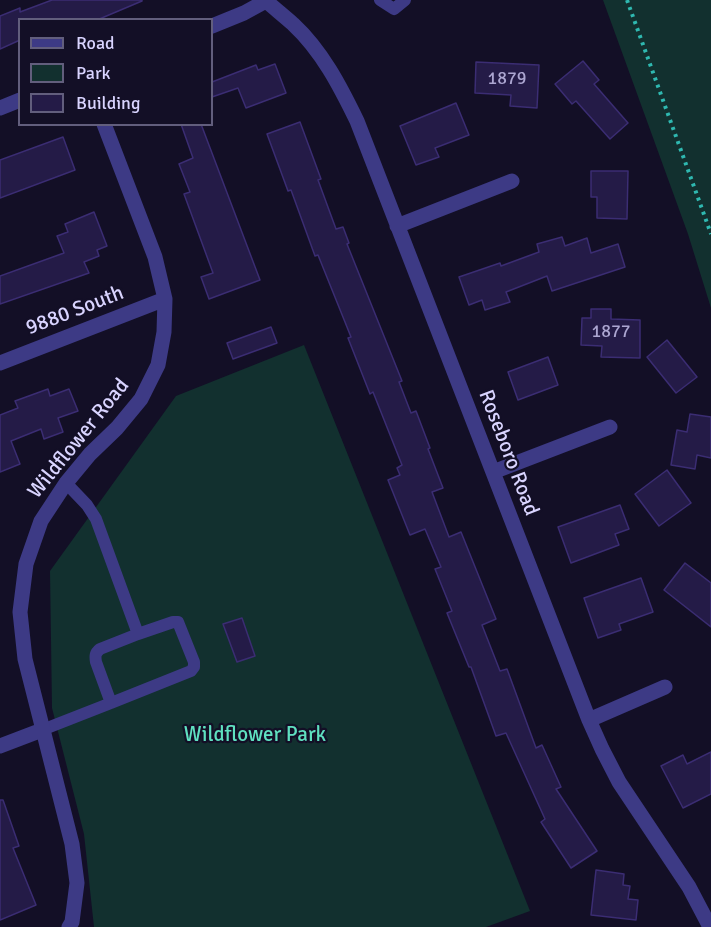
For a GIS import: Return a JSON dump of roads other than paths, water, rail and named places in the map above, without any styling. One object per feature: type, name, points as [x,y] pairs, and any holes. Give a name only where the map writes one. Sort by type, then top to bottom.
[{"type":"street","points":[[213,26],[244,13],[265,1]]},
{"type":"street","name":"Roseboro Road","points":[[265,1],[301,32],[319,53],[340,85],[357,121],[589,720],[619,782],[689,887],[710,927]]},
{"type":"street","points":[[0,108],[18,101]]},
{"type":"street","name":"Wildflower Road","points":[[69,927],[72,922],[77,883],[72,844],[25,659],[20,612],[26,564],[41,521],[66,483],[141,399],[158,366],[164,332],[165,299],[155,257],[105,126]]},
{"type":"street","points":[[397,226],[512,181]]},
{"type":"street","name":"9880 South","points":[[0,363],[165,299]]},
{"type":"street","points":[[493,472],[610,427]]},
{"type":"street","points":[[589,720],[664,687]]},
{"type":"street","points":[[0,746],[42,730]]},
{"type":"lane","points":[[380,0],[394,9],[405,0]]},
{"type":"lane","points":[[66,483],[87,505],[96,519],[138,634]]},
{"type":"lane","points":[[42,730],[111,703],[190,671],[194,667],[194,662],[178,622],[138,634],[96,653],[96,662],[111,703]]},
{"type":"park label","name":"Wildflower Park","points":[[255,735]]}]
